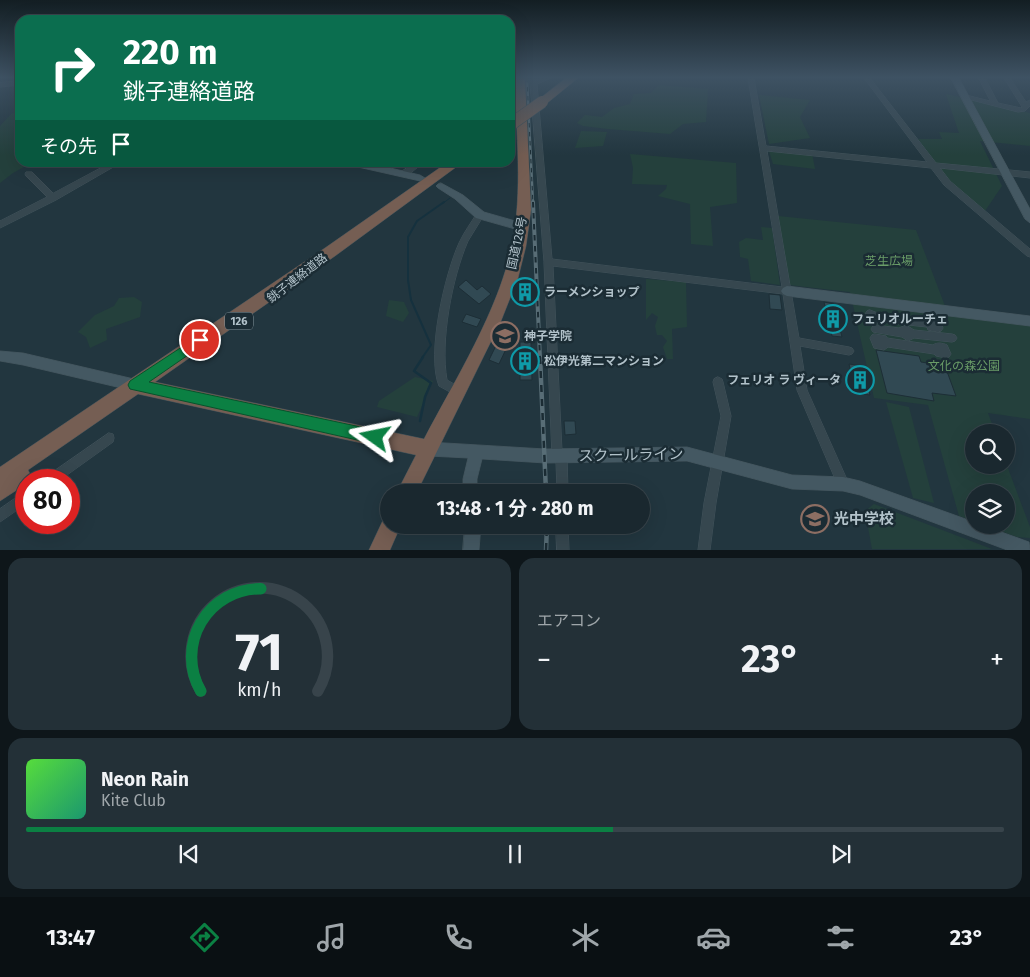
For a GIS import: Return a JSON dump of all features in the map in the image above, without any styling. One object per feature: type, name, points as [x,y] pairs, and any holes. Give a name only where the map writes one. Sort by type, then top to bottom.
[{"type":"highway","name":"国道126号","points":[[411,484],[459,392],[502,300],[519,246],[524,210],[528,104]]},
{"type":"highway","points":[[515,121],[540,104]]},
{"type":"highway","name":"銚子連絡道路","points":[[140,386],[269,300],[330,252],[450,167]]},
{"type":"highway","points":[[140,386],[429,449]]},
{"type":"highway","name":"126","points":[[0,478],[140,386]]},
{"type":"highway","name":"126","points":[[0,491],[140,386]]},
{"type":"highway","points":[[379,550],[387,534]]},
{"type":"street","points":[[531,104],[548,262],[562,484]]},
{"type":"street","points":[[755,104],[802,390],[843,484]]},
{"type":"street","points":[[886,104],[951,188],[1030,254]]},
{"type":"street","points":[[969,104],[1030,220]]},
{"type":"street","points":[[995,104],[1018,110],[1023,110],[1028,104]]},
{"type":"street","points":[[762,148],[1030,175]]},
{"type":"street","points":[[0,225],[110,167]]},
{"type":"street","points":[[372,167],[420,178]]},
{"type":"street","points":[[404,174],[414,167]]},
{"type":"street","points":[[29,174],[53,198]]},
{"type":"street","points":[[441,186],[459,197],[480,216],[522,227]]},
{"type":"street","points":[[459,392],[443,383],[440,374],[441,338],[458,256],[480,216]]},
{"type":"street","points":[[548,262],[1030,321]]},
{"type":"street","points":[[934,330],[907,333],[878,329],[907,333],[934,330],[952,338]]},
{"type":"street","points":[[907,333],[941,353],[934,330]]},
{"type":"street","points":[[794,342],[849,351]]},
{"type":"street","points":[[0,356],[23,359],[140,386]]},
{"type":"street","points":[[704,550],[710,503],[726,416],[718,382]]},
{"type":"street","points":[[66,469],[109,438]]},
{"type":"street","name":"スクールライン","points":[[429,449],[560,456],[687,454],[792,482],[843,484],[887,496],[1029,550]]},
{"type":"street","points":[[470,484],[478,452]]},
{"type":"street","points":[[0,516],[15,505]]},
{"type":"street","points":[[471,550],[472,534]]},
{"type":"street","points":[[562,534],[562,550]]},
{"type":"green space","points":[[630,104],[707,104],[706,122],[683,124],[670,134],[608,129],[583,126],[577,123],[585,115],[602,117],[614,108]]},
{"type":"green space","points":[[761,104],[808,104],[800,117],[810,138],[769,144]]},
{"type":"green space","points":[[949,104],[989,104],[1030,113],[1030,146],[980,141],[1002,186],[985,211],[949,181],[918,139],[942,139],[939,132],[959,133]]},
{"type":"green space","points":[[15,112],[15,167],[24,167],[0,183],[0,126]]},
{"type":"green space","points":[[581,131],[607,132],[603,146],[575,148]]},
{"type":"green space","points":[[768,148],[812,153],[815,169],[773,164]]},
{"type":"green space","points":[[630,154],[736,163],[737,203],[710,207],[713,246],[691,244],[690,204],[658,196],[666,189],[667,185],[632,184],[633,168]]},
{"type":"green space","name":"文化の森公園","points":[[778,216],[916,230],[947,311],[1030,321],[1030,419],[988,413],[992,424],[965,424],[965,474],[1010,474],[1014,484],[965,484],[965,518],[959,516],[928,405],[874,398],[850,292],[789,285]]},
{"type":"green space","points":[[761,227],[772,228],[780,285],[751,281],[748,259],[740,257],[739,242],[746,238],[763,240]]},
{"type":"green space","points":[[646,279],[686,282],[687,327],[672,329],[673,359],[667,359],[663,347],[667,341],[662,335],[657,335],[655,326],[658,317],[652,313],[646,320]]},
{"type":"green space","points":[[134,297],[142,302],[140,317],[106,329],[107,340],[90,348],[86,337],[78,332],[95,315],[114,306],[119,298]]},
{"type":"green space","points":[[389,300],[404,302],[409,313],[403,322],[386,316]]},
{"type":"green space","points":[[415,377],[433,381],[417,417],[377,407],[379,401]]},
{"type":"green space","points":[[886,402],[909,407],[934,503],[913,498]]},
{"type":"green space","name":"文化の森公園","points":[[1015,487],[1030,527],[1030,538],[1009,534],[1015,534]]},
{"type":"green space","points":[[874,504],[992,549],[872,549],[865,511]]},
{"type":"building","points":[[466,280],[477,290],[482,286],[491,294],[479,304],[458,287]]},
{"type":"building","points":[[769,294],[780,295],[782,310],[770,309]]},
{"type":"building","name":"フェリオルーチェ","points":[[824,302],[834,304],[842,337],[832,336]]},
{"type":"building","points":[[466,314],[481,319],[477,327],[462,322]]},
{"type":"building","points":[[505,327],[515,330],[499,364],[489,360]]},
{"type":"building","name":"松伊光第二マンション","points":[[520,342],[531,342],[532,380],[520,380]]},
{"type":"building","points":[[876,350],[919,356],[921,362],[945,366],[956,396],[932,393],[934,401],[887,393]]},
{"type":"building","name":"フェリオ ラ ヴィータ","points":[[849,364],[863,366],[870,395],[856,393]]},
{"type":"building","points":[[564,421],[575,421],[576,434],[565,435]]},
{"type":"waterway","points":[[442,204],[450,198]]},
{"type":"waterway","points":[[422,358],[431,345],[411,300],[408,280],[408,237],[417,221],[444,202]]},
{"type":"waterway","points":[[420,421],[425,397],[431,383],[414,371],[423,357]]},
{"type":"railway","points":[[528,104],[533,204]]},
{"type":"railway","points":[[533,202],[540,358]]},
{"type":"railway","points":[[540,357],[546,484]]},
{"type":"railway","points":[[546,550],[547,534]]},
{"type":"place","name":"ラーメンショップ","points":[[525,292]]},
{"type":"place","name":"フェリオルーチェ","points":[[833,319]]},
{"type":"place","name":"神子学院","points":[[505,336]]},
{"type":"place","name":"松伊光第二マンション","points":[[525,361]]},
{"type":"place","name":"フェリオ ラ ヴィータ","points":[[860,380]]},
{"type":"place","name":"光中学校","points":[[815,519]]},
{"type":"route","points":[[200,340],[134,385],[375,437]]},
{"type":"park label","name":"芝生広場","points":[[889,261]]}]
